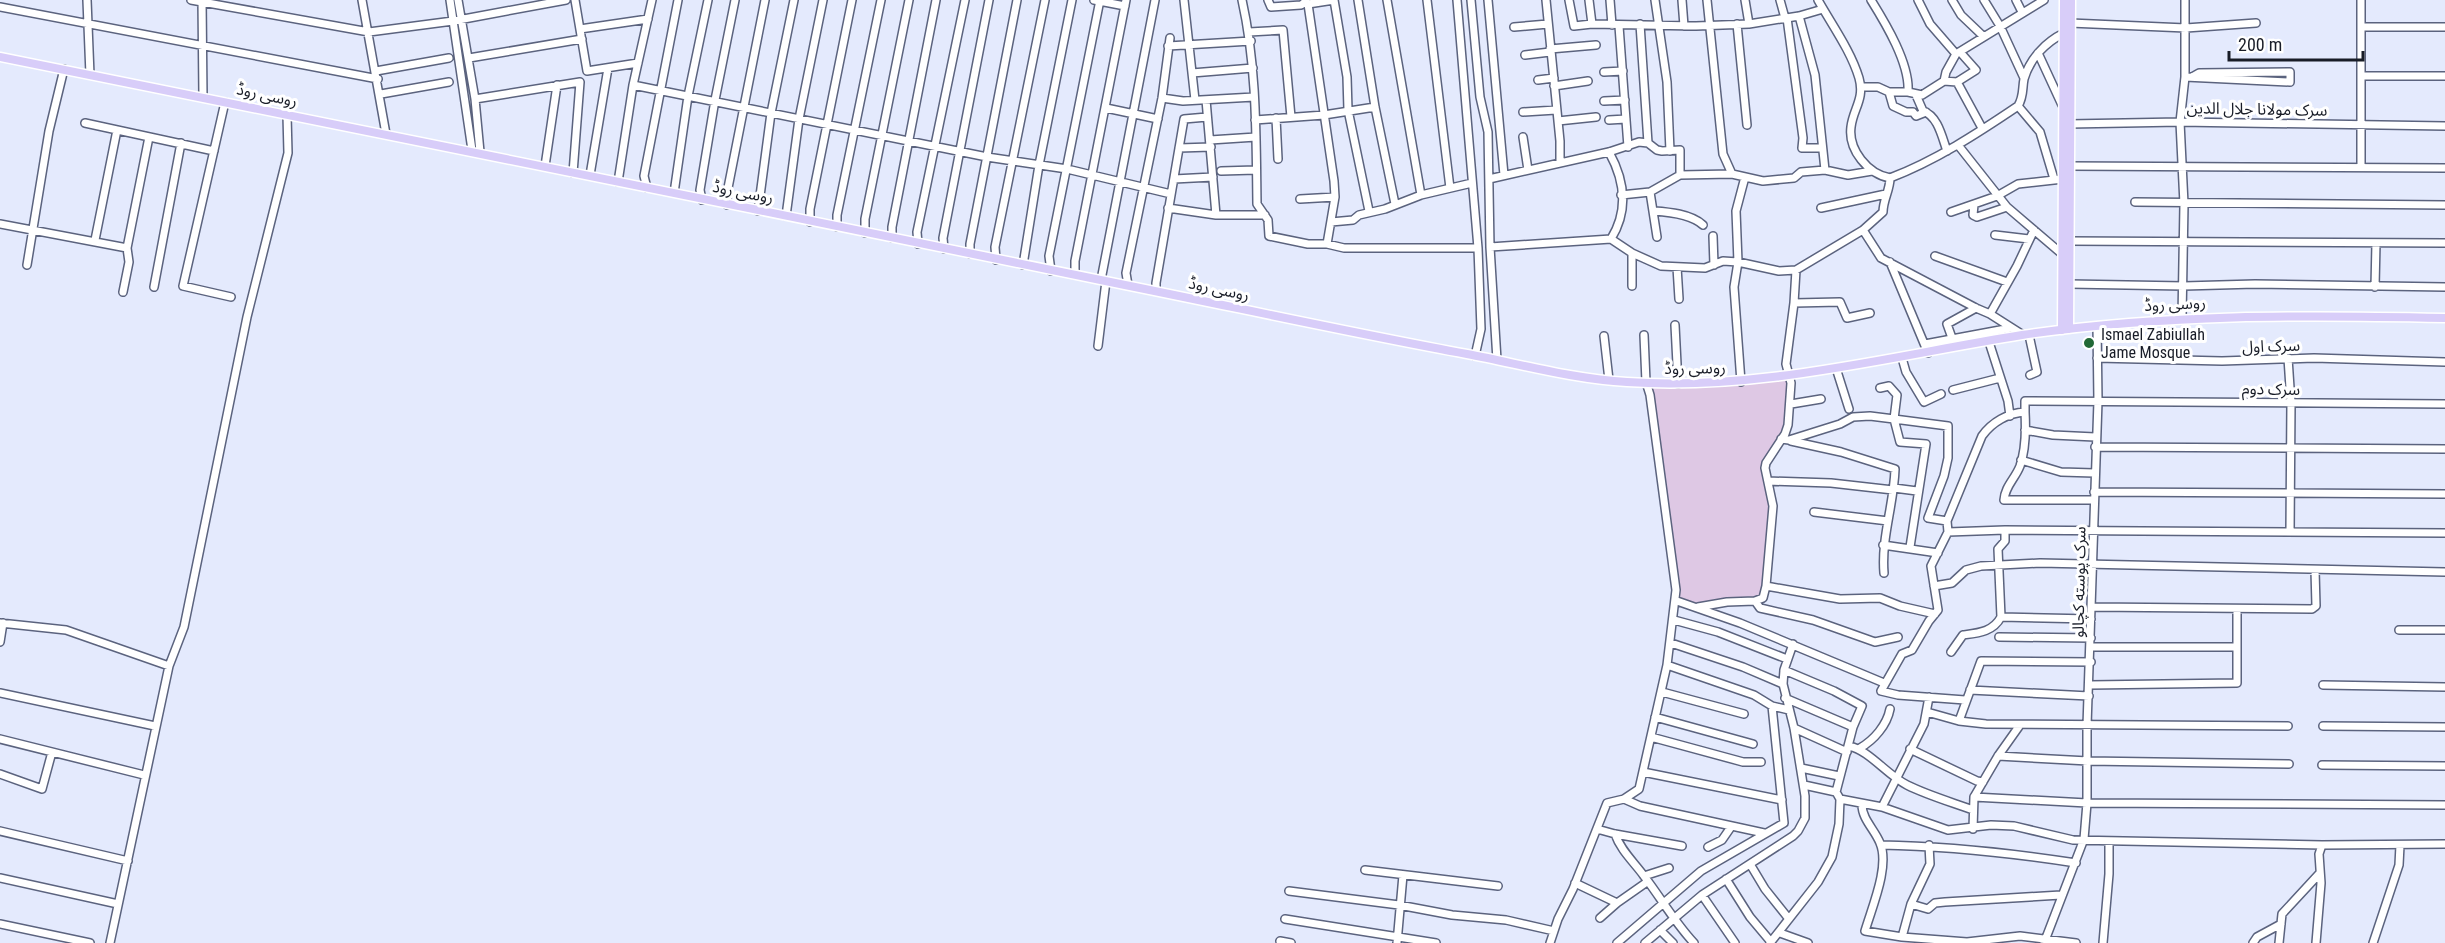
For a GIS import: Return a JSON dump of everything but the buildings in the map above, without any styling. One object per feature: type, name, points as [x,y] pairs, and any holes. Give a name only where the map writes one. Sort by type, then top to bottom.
[{"type":"main road","points":[[2064,0],[2066,107],[2069,124],[2069,284],[2066,330]]},
{"type":"main road","points":[[2066,330],[2058,179],[2066,107],[2071,0]]},
{"type":"main road","name":"روسی روڈ","points":[[0,57],[476,151],[996,260],[1475,356],[1609,380],[1678,384],[1741,382],[1902,358],[1927,349],[2097,326],[2182,318],[2295,315],[2445,318]]},
{"type":"street","points":[[87,0],[90,75]]},
{"type":"street","points":[[191,0],[369,32],[453,21],[566,0]]},
{"type":"street","points":[[362,0],[381,94],[386,134]]},
{"type":"street","points":[[450,0],[476,151]]},
{"type":"street","points":[[458,0],[475,99],[476,151]]},
{"type":"street","points":[[575,0],[587,71],[638,63]]},
{"type":"street","points":[[618,182],[633,85],[652,0]]},
{"type":"street","points":[[647,188],[644,176],[678,0]]},
{"type":"street","points":[[674,193],[688,96],[708,0]]},
{"type":"street","points":[[702,200],[700,190],[735,0]]},
{"type":"street","points":[[727,205],[727,193],[765,0]]},
{"type":"street","points":[[758,211],[771,113],[794,0]]},
{"type":"street","points":[[786,216],[799,119],[823,0]]},
{"type":"street","points":[[810,222],[810,209],[852,0]]},
{"type":"street","points":[[837,227],[837,215],[881,0]]},
{"type":"street","points":[[865,233],[909,0]]},
{"type":"street","points":[[892,238],[892,227],[936,0]]},
{"type":"street","points":[[918,244],[917,232],[965,0]]},
{"type":"street","points":[[944,249],[944,238],[989,0]]},
{"type":"street","points":[[970,254],[1017,0]]},
{"type":"street","points":[[996,260],[995,247],[1045,0]]},
{"type":"street","points":[[1023,265],[1023,251],[1072,0]]},
{"type":"street","points":[[1051,271],[1049,256],[1098,0],[1125,3],[1075,261],[1075,275]]},
{"type":"street","points":[[1098,346],[1103,280],[1118,183],[1155,0]]},
{"type":"street","points":[[1184,0],[1195,100]]},
{"type":"street","points":[[1242,0],[1251,41],[1253,68],[1257,204],[1269,225],[1269,236],[1344,248],[1478,248]]},
{"type":"street","points":[[1268,0],[1271,7],[1334,0],[1347,77],[1348,110],[1369,212]]},
{"type":"street","points":[[1358,0],[1375,107],[1395,204]]},
{"type":"street","points":[[1387,0],[1421,195]]},
{"type":"street","points":[[1426,0],[1450,188]]},
{"type":"street","points":[[1457,0],[1478,248],[1481,329],[1475,356]]},
{"type":"street","points":[[1471,0],[1480,97],[1488,132],[1490,247],[1497,360]]},
{"type":"street","points":[[1488,0],[1504,175]]},
{"type":"street","points":[[1546,0],[1560,163]]},
{"type":"street","points":[[1569,0],[1573,25],[1749,24],[1799,16],[1823,9]]},
{"type":"street","points":[[1589,0],[1592,24]]},
{"type":"street","points":[[1610,0],[1623,71],[1628,147]]},
{"type":"street","points":[[1655,0],[1667,82],[1670,151]]},
{"type":"street","points":[[1682,0],[1684,26]]},
{"type":"street","points":[[1707,0],[1723,154],[1732,174]]},
{"type":"street","points":[[1745,0],[1749,24]]},
{"type":"street","points":[[1780,0],[1786,18],[1803,138],[1802,148],[1822,148]]},
{"type":"street","points":[[1818,0],[1851,59],[1861,87],[1860,102],[1851,126],[1851,140],[1857,153],[1872,171],[1890,178],[1916,168],[1958,145],[2018,106],[2023,98],[2024,78],[2038,52],[2044,45],[2064,33]]},
{"type":"street","points":[[1871,0],[1882,16],[1904,64],[1909,79],[1908,92]]},
{"type":"street","points":[[1861,87],[1878,87],[1888,92],[1922,95],[1944,81],[1957,82],[1976,70],[1930,24],[1918,0]]},
{"type":"street","points":[[1952,0],[1961,15],[1983,36]]},
{"type":"street","points":[[1984,0],[2000,26],[2024,78]]},
{"type":"street","points":[[2016,0],[2022,12]]},
{"type":"street","points":[[1944,81],[1946,72],[1958,53],[2044,0]]},
{"type":"street","points":[[2182,318],[2184,204],[2180,122],[2189,77],[2185,0]]},
{"type":"street","points":[[2361,0],[2361,167]]},
{"type":"street","points":[[202,1],[203,98]]},
{"type":"street","points":[[1306,2],[1335,197],[1327,244]]},
{"type":"street","points":[[0,7],[378,79]]},
{"type":"street","points":[[1799,16],[1815,75],[1825,170]]},
{"type":"street","points":[[580,29],[648,19]]},
{"type":"street","points":[[2070,23],[2186,28],[2256,23]]},
{"type":"street","points":[[1514,27],[1548,24]]},
{"type":"street","points":[[1640,24],[1648,143]]},
{"type":"street","points":[[1737,24],[1746,125]]},
{"type":"street","points":[[2361,27],[2445,27]]},
{"type":"street","points":[[1249,32],[1284,30],[1291,117]]},
{"type":"street","points":[[1128,285],[1126,273],[1162,98],[1170,38]]},
{"type":"street","points":[[469,58],[582,39]]},
{"type":"street","points":[[1168,46],[1251,41]]},
{"type":"street","points":[[1525,55],[1596,45]]},
{"type":"street","points":[[2038,52],[2066,107]]},
{"type":"street","points":[[376,71],[448,58]]},
{"type":"street","points":[[590,175],[608,68]]},
{"type":"street","points":[[1192,73],[1253,68]]},
{"type":"street","points":[[27,265],[49,131],[64,69]]},
{"type":"street","points":[[1604,72],[1623,71]]},
{"type":"street","points":[[2290,72],[2290,82],[2189,77],[2199,73],[2290,72]]},
{"type":"street","points":[[2362,76],[2445,76]]},
{"type":"street","points":[[1538,80],[1588,81]]},
{"type":"street","points":[[381,94],[449,82]]},
{"type":"street","points":[[475,99],[580,82],[573,173]]},
{"type":"street","points":[[1957,82],[1982,128]]},
{"type":"street","points":[[545,166],[557,85]]},
{"type":"street","points":[[633,85],[961,152],[1067,170],[1171,194]]},
{"type":"street","points":[[1888,92],[1893,106],[1912,112],[1916,116],[1926,112]]},
{"type":"street","points":[[1916,95],[1923,111],[1935,121],[1947,151]]},
{"type":"street","points":[[1162,98],[1206,100],[1254,97]]},
{"type":"street","points":[[1206,100],[1216,214]]},
{"type":"street","points":[[1604,101],[1625,100]]},
{"type":"street","points":[[225,102],[183,286],[231,297]]},
{"type":"street","points":[[1951,212],[1997,196],[2018,184],[2058,179],[2040,132],[2018,106]]},
{"type":"street","points":[[1255,120],[1324,115],[1375,107]]},
{"type":"street","points":[[1106,108],[1158,119]]},
{"type":"street","points":[[1523,112],[1557,110]]},
{"type":"street","points":[[110,943],[169,666],[184,627],[247,317],[288,153],[287,115]]},
{"type":"street","points":[[1156,291],[1184,119],[1207,117]]},
{"type":"street","points":[[1558,121],[1596,117]]},
{"type":"street","points":[[1276,118],[1278,159]]},
{"type":"street","points":[[1609,120],[1626,119]]},
{"type":"street","name":"سرک مولانا جلال الدین","points":[[2069,124],[2180,122],[2445,126]]},
{"type":"street","points":[[85,123],[214,151]]},
{"type":"street","points":[[95,240],[117,130]]},
{"type":"street","points":[[123,292],[129,262],[127,248],[149,136]]},
{"type":"street","points":[[1179,148],[1256,137]]},
{"type":"street","points":[[1523,137],[1528,170]]},
{"type":"street","points":[[1489,179],[1609,152],[1639,142],[1648,143],[1657,150],[1680,151],[1680,175]]},
{"type":"street","points":[[154,287],[181,144]]},
{"type":"street","points":[[1958,145],[2007,207],[2062,254]]},
{"type":"street","points":[[1609,152],[1621,175],[1622,216],[1611,239]]},
{"type":"street","points":[[2069,166],[2445,168]]},
{"type":"street","points":[[1221,171],[1256,170]]},
{"type":"street","points":[[1621,195],[1650,192],[1680,175],[1732,174],[1763,181],[1794,178],[1801,172],[1825,170],[1848,175],[1872,171]]},
{"type":"street","points":[[1174,179],[1214,177]]},
{"type":"street","points":[[1741,382],[1734,287],[1738,262],[1736,211],[1745,177]]},
{"type":"street","points":[[1490,247],[1611,239],[1632,254],[1661,266],[1705,268],[1723,261],[1779,271],[1796,270],[1863,230],[1883,212],[1886,194],[1890,187],[1890,178]]},
{"type":"street","points":[[1331,222],[1353,220],[1359,215],[1421,195],[1472,183]]},
{"type":"street","points":[[1650,192],[1657,237]]},
{"type":"street","points":[[1821,208],[1886,194]]},
{"type":"street","points":[[1300,199],[1335,197]]},
{"type":"street","points":[[2135,202],[2445,205]]},
{"type":"street","points":[[1974,205],[1973,215],[1977,217],[2007,207]]},
{"type":"street","points":[[1168,208],[1216,214],[1265,215]]},
{"type":"street","points":[[1654,211],[1698,220],[1703,225]]},
{"type":"street","points":[[0,224],[95,240],[127,248]]},
{"type":"street","points":[[1863,230],[1881,258],[2026,335],[2037,372],[2030,375]]},
{"type":"street","points":[[1990,314],[2018,266],[2034,230]]},
{"type":"street","points":[[1995,235],[2029,239]]},
{"type":"street","points":[[1713,236],[1714,265]]},
{"type":"street","points":[[2069,241],[2445,243]]},
{"type":"street","points":[[2376,243],[2376,287]]},
{"type":"street","points":[[1632,254],[1632,286]]},
{"type":"street","points":[[1935,256],[2007,282]]},
{"type":"street","points":[[1890,262],[1927,349],[1952,338],[2011,328]]},
{"type":"street","points":[[1677,267],[1679,299]]},
{"type":"street","points":[[1698,607],[1727,602],[1755,601],[1763,598],[1773,506],[1766,463],[1785,440],[1788,425],[1791,404],[1790,375],[1786,364],[1796,270]]},
{"type":"street","points":[[2069,284],[2445,287]]},
{"type":"street","points":[[1794,303],[1840,302],[1847,318],[1870,313]]},
{"type":"street","points":[[1952,338],[1948,323],[1976,308]]},
{"type":"street","points":[[1675,325],[1678,384]]},
{"type":"street","name":"سرک پوسته کچالو","points":[[2045,941],[2084,839],[2091,662],[2095,437],[2098,401],[2097,326]]},
{"type":"street","points":[[1550,943],[1607,803],[1624,799],[1639,789],[1662,692],[1671,642],[1677,601],[1650,395],[1646,382],[1644,335]]},
{"type":"street","points":[[1604,336],[1609,380]]},
{"type":"street","points":[[1989,342],[2008,401],[2010,416]]},
{"type":"street","points":[[1902,358],[1906,372],[1924,402],[1941,394]]},
{"type":"street","name":"سرک اول","points":[[2097,358],[2222,361],[2288,358],[2445,362]]},
{"type":"street","points":[[2288,358],[2290,532]]},
{"type":"street","points":[[1836,368],[1850,409]]},
{"type":"street","points":[[1953,390],[2000,378]]},
{"type":"street","points":[[1880,388],[1889,386],[1897,395],[1894,419],[1900,442],[1926,444],[1910,547]]},
{"type":"street","points":[[1791,404],[1821,399]]},
{"type":"street","name":"سرک دوم","points":[[2025,412],[2025,401],[2445,404]]},
{"type":"street","points":[[1965,700],[1881,691],[1902,654],[1912,650],[1938,610],[1931,566],[1948,532],[1947,521],[1982,436],[1989,427],[2010,416],[2025,412],[2020,467],[2005,491],[2004,500],[2094,500]]},
{"type":"street","points":[[1785,440],[1840,424],[1853,417],[1870,416],[1948,426],[1948,458],[1944,476],[1928,518],[1947,521]]},
{"type":"street","points":[[2025,430],[2053,435],[2095,437]]},
{"type":"street","points":[[1785,440],[1841,452],[1895,469],[1894,489],[1883,545],[1884,573]]},
{"type":"street","points":[[2095,447],[2445,449]]},
{"type":"street","points":[[2021,460],[2061,472],[2094,473]]},
{"type":"street","points":[[1768,482],[1831,483],[1917,491]]},
{"type":"street","points":[[2094,492],[2445,494]]},
{"type":"street","points":[[1814,512],[1888,521]]},
{"type":"street","points":[[1948,532],[2005,530],[2445,533]]},
{"type":"street","points":[[1951,652],[1963,635],[1988,630],[1997,624],[2001,617],[1998,549],[2005,541],[2005,530]]},
{"type":"street","points":[[1883,545],[1910,547],[1938,553]]},
{"type":"street","points":[[1934,586],[1952,583],[1972,568],[1999,564],[2445,572]]},
{"type":"street","points":[[2091,607],[2315,608],[2315,570]]},
{"type":"street","points":[[1766,586],[1840,599],[1880,598],[1900,606],[1935,614]]},
{"type":"street","points":[[1677,601],[1792,644],[1884,684]]},
{"type":"street","points":[[1755,601],[1760,608],[1813,620],[1875,642],[1898,637]]},
{"type":"street","points":[[2090,685],[2235,684],[2238,680],[2237,609]]},
{"type":"street","points":[[2001,617],[2091,619]]},
{"type":"street","points":[[1674,620],[1719,632],[1787,659]]},
{"type":"street","points":[[0,642],[2,623],[66,630],[169,666]]},
{"type":"street","points":[[2399,630],[2445,630]]},
{"type":"street","points":[[1999,637],[2091,638]]},
{"type":"street","points":[[1671,642],[1733,663],[1783,684]]},
{"type":"street","points":[[1645,943],[1702,895],[1798,831],[1805,818],[1804,785],[1794,728],[1783,684],[1784,670],[1792,644]]},
{"type":"street","points":[[2091,647],[2237,647]]},
{"type":"street","points":[[1959,721],[1981,661],[2091,662]]},
{"type":"street","points":[[1667,665],[1754,696],[1772,706],[1789,710]]},
{"type":"street","points":[[1726,879],[1770,943],[1818,882],[1832,857],[1839,824],[1839,776],[1853,727],[1862,706],[1784,670]]},
{"type":"street","points":[[2323,685],[2445,687]]},
{"type":"street","points":[[1970,690],[2089,696]]},
{"type":"street","points":[[1662,692],[1744,714]]},
{"type":"street","points":[[0,693],[155,726]]},
{"type":"street","points":[[1882,807],[1924,724],[1929,697]]},
{"type":"street","points":[[1785,698],[1853,727]]},
{"type":"street","points":[[1617,943],[1677,889],[1701,871],[1784,823],[1772,706]]},
{"type":"street","points":[[1794,728],[1848,749],[1860,748],[1869,743],[1880,730],[1888,719],[1890,709]]},
{"type":"street","points":[[1927,712],[1959,721],[1986,724],[2288,726]]},
{"type":"street","points":[[1655,717],[1753,744]]},
{"type":"street","points":[[1973,829],[1974,797],[1998,756],[2020,725]]},
{"type":"street","points":[[2323,726],[2445,727]]},
{"type":"street","points":[[1651,737],[1743,762],[1761,762]]},
{"type":"street","points":[[0,739],[144,775]]},
{"type":"street","points":[[1860,748],[1908,786],[1973,810]]},
{"type":"street","points":[[1910,749],[1983,782]]},
{"type":"street","points":[[0,774],[42,789],[52,752]]},
{"type":"street","points":[[1998,756],[2088,761],[2289,764]]},
{"type":"street","points":[[2322,765],[2445,766]]},
{"type":"street","points":[[1801,768],[1839,776]]},
{"type":"street","points":[[1643,772],[1782,800]]},
{"type":"street","points":[[1804,785],[1862,805],[1882,807],[1928,825],[1948,830],[1973,829],[1991,825],[2014,826],[2059,837],[2109,842],[2445,844]]},
{"type":"street","points":[[1974,797],[2087,803],[2445,805]]},
{"type":"street","points":[[1624,799],[1640,806],[1764,833]]},
{"type":"street","points":[[1862,805],[1864,816],[1881,844],[1884,864],[1865,931],[1902,937],[1967,942],[2020,936],[2045,941],[2076,943]]},
{"type":"street","points":[[1708,847],[1722,840],[1731,827]]},
{"type":"street","points":[[1597,829],[1682,846]]},
{"type":"street","points":[[0,831],[128,861]]},
{"type":"street","points":[[1615,834],[1630,860],[1694,943]]},
{"type":"street","points":[[2103,943],[2109,874],[2109,842]]},
{"type":"street","points":[[1881,844],[1929,845],[2076,863]]},
{"type":"street","points":[[1902,937],[1911,904],[1930,864],[1929,845]]},
{"type":"street","points":[[2316,943],[2321,883],[2319,854],[2322,845]]},
{"type":"street","points":[[2373,943],[2399,865],[2400,845]]},
{"type":"street","points":[[1750,864],[1765,889],[1790,919]]},
{"type":"street","points":[[1600,918],[1646,879],[1669,868]]},
{"type":"street","points":[[1365,870],[1498,886]]},
{"type":"street","points":[[2279,943],[2282,914],[2319,874]]},
{"type":"street","points":[[1398,940],[1402,875]]},
{"type":"street","points":[[0,878],[118,904]]},
{"type":"street","points":[[1575,883],[1617,903]]},
{"type":"street","points":[[1289,891],[1399,905],[1452,915],[1506,920],[1554,931]]},
{"type":"street","points":[[1702,895],[1735,943]]},
{"type":"street","points":[[1911,904],[1928,909],[1935,903],[2061,895]]},
{"type":"street","points":[[1285,919],[1398,940],[1436,943]]},
{"type":"street","points":[[0,924],[90,943]]},
{"type":"street","points":[[2253,943],[2257,937],[2282,924]]},
{"type":"street","points":[[1660,930],[1673,943]]},
{"type":"street","points":[[1780,933],[1808,943]]},
{"type":"street","points":[[1280,941],[1292,943]]},
{"type":"shaded area","points":[[1790,375],[1788,425],[1766,463],[1773,506],[1763,598],[1698,607],[1677,601],[1646,382]]},
{"type":"place","name":"Ismael Zabiullah Jame Mosque","points":[[2089,343]]}]
